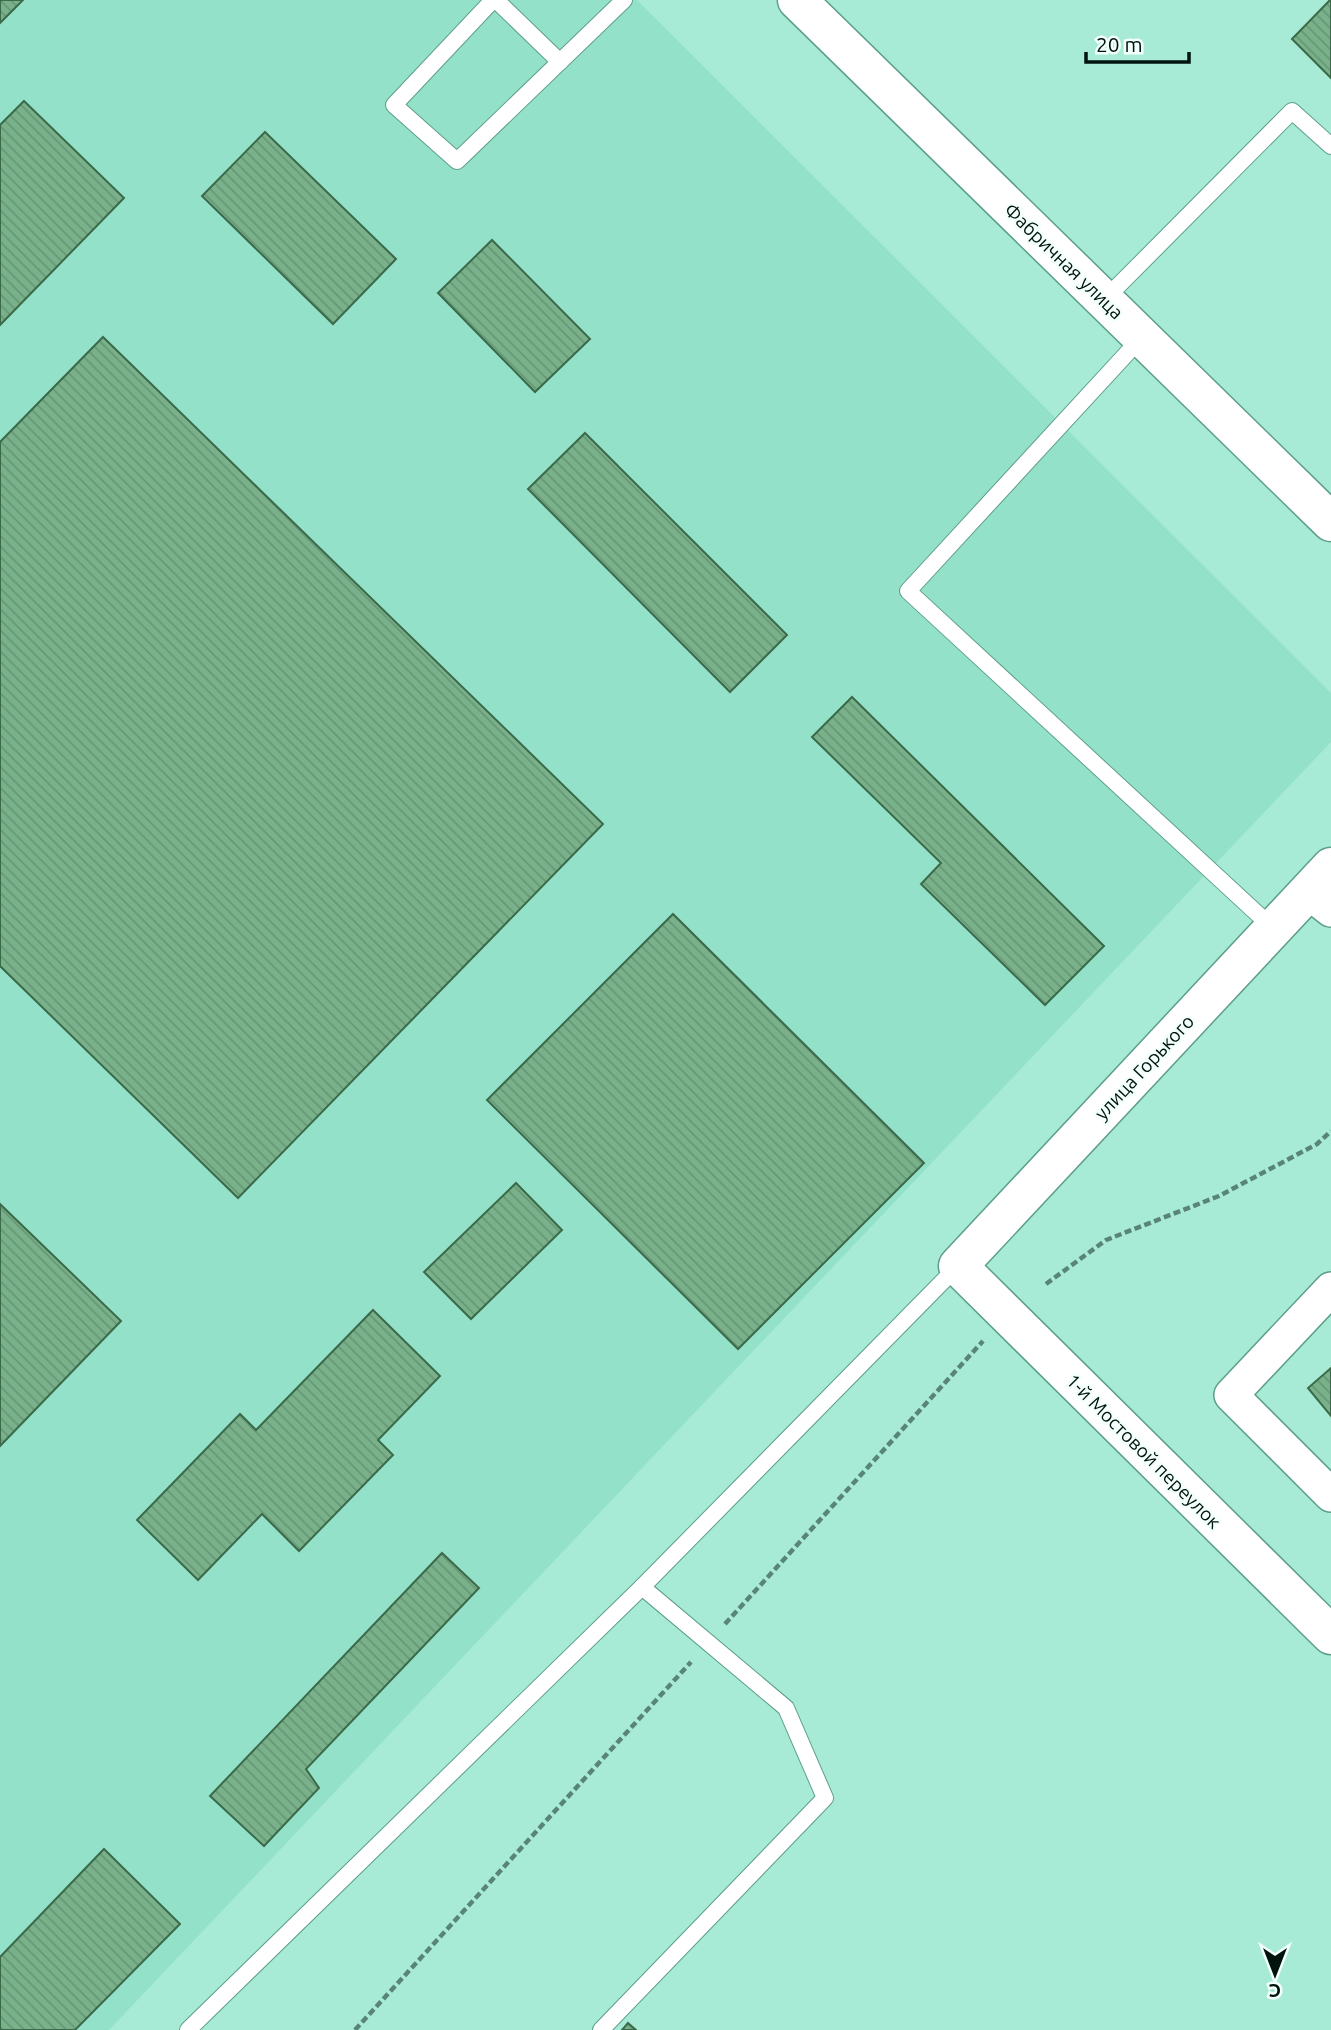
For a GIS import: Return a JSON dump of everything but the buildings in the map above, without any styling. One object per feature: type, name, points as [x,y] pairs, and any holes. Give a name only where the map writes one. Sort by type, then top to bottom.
[{"type":"street","name":"Фабричная улица","points":[[797,0],[1331,522]]},
{"type":"street","name":"улица Горького","points":[[958,1266],[1274,929],[1323,890]]},
{"type":"street","name":"1-й Мостовой переулок","points":[[958,1266],[1331,1635]]},
{"type":"street","points":[[1331,1289],[1231,1395],[1331,1495]]},
{"type":"lane","points":[[560,62],[495,0],[394,105],[457,160],[560,62],[624,0]]},
{"type":"lane","points":[[1104,300],[1292,111],[1331,146]]},
{"type":"lane","points":[[1142,337],[908,591],[1274,929]]},
{"type":"lane","points":[[188,2030],[642,1587],[958,1266]]},
{"type":"lane","points":[[601,2030],[825,1798],[786,1708],[642,1587]]},
{"type":"path","points":[[1046,1284],[1106,1240],[1219,1196],[1317,1144],[1331,1131]]},
{"type":"path","points":[[355,2030],[989,1335]]},
{"type":"shaded area","points":[[0,0],[637,0],[1331,693],[1331,742],[109,2030],[0,2030]]}]
